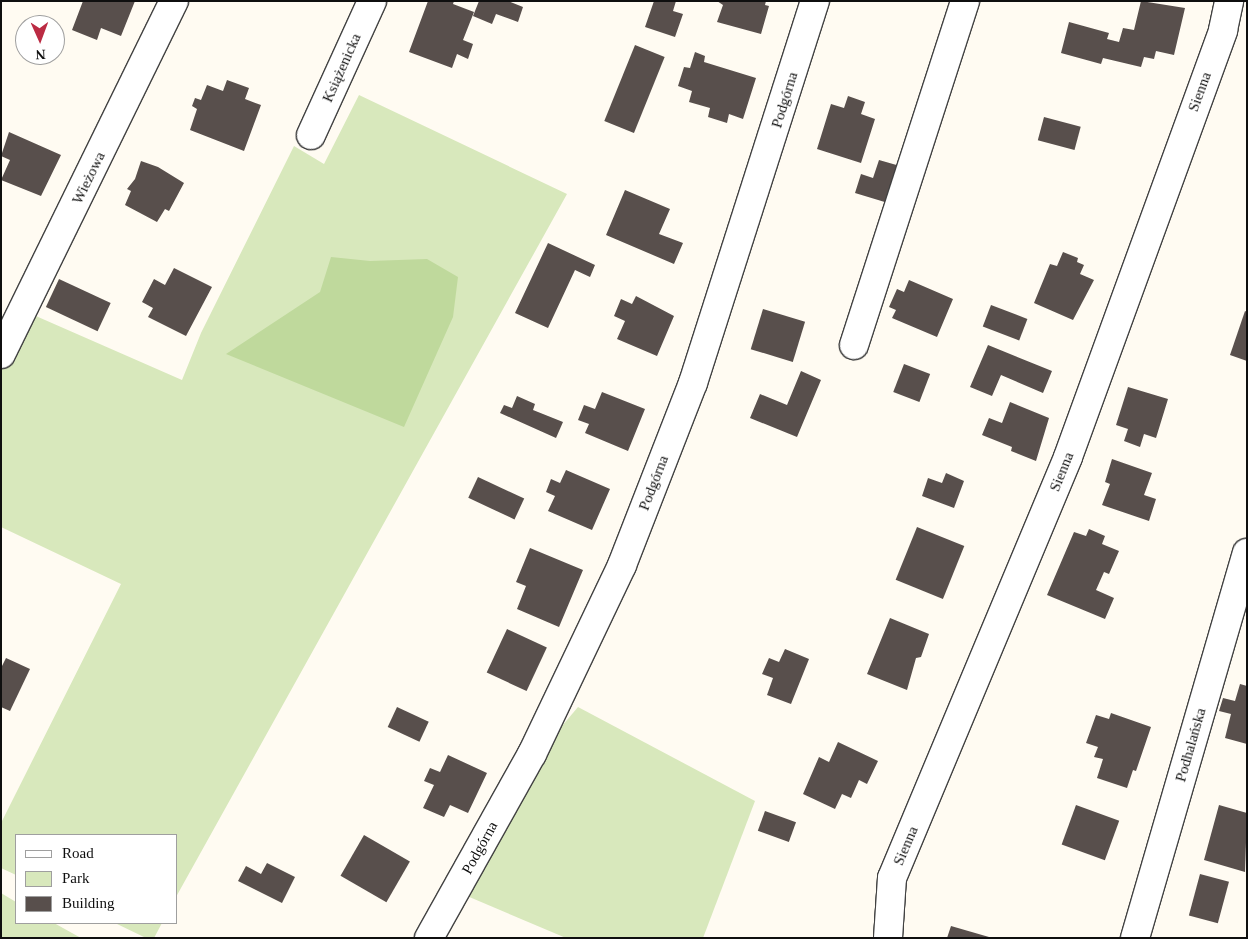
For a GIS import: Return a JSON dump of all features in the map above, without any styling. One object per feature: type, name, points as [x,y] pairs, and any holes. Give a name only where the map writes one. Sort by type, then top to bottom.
[{"type":"street","name":"Wieżowa","points":[[1,354],[174,1]]},
{"type":"street","name":"Książenicka","points":[[311,135],[372,1]]},
{"type":"street","name":"Podgórna","points":[[429,938],[532,754],[622,565],[693,384],[815,1]]},
{"type":"street","points":[[854,345],[965,1]]},
{"type":"street","name":"Sienna","points":[[888,938],[892,878],[1068,457],[1223,30],[1230,1]]},
{"type":"street","name":"Podhalańska","points":[[1135,938],[1247,553]]},
{"type":"green space","points":[[359,95],[567,194],[178,893],[178,834],[15,834],[15,875],[1,868],[1,823],[121,584],[1,527],[1,369],[29,313],[182,380],[201,333],[294,146],[324,164]]},
{"type":"green space","points":[[331,257],[370,261],[427,259],[458,277],[453,317],[404,427],[226,354],[320,292]]},
{"type":"green space","points":[[578,707],[755,801],[703,938],[566,938],[467,896],[546,745]]},
{"type":"green space","points":[[1,893],[15,901],[15,924],[56,924],[81,938],[1,938]]},
{"type":"green space","points":[[117,924],[161,924],[154,938],[146,938]]},
{"type":"building","points":[[83,1],[135,1],[121,36],[101,28],[97,40],[72,30]]},
{"type":"building","points":[[428,1],[454,1],[453,4],[474,12],[463,40],[473,44],[468,59],[457,54],[452,68],[409,52]]},
{"type":"building","points":[[479,1],[508,1],[523,7],[518,22],[496,14],[492,24],[473,16]]},
{"type":"building","points":[[654,1],[676,1],[673,11],[683,14],[675,37],[645,27]]},
{"type":"building","points":[[717,1],[766,1],[765,5],[769,6],[761,34],[717,22],[723,5]]},
{"type":"building","points":[[1141,1],[1185,8],[1174,55],[1156,51],[1154,59],[1144,57],[1141,67],[1103,58],[1101,64],[1061,53],[1069,22],[1109,33],[1107,39],[1119,42],[1123,28],[1134,30]]},
{"type":"building","points":[[635,45],[665,57],[634,133],[604,121]]},
{"type":"building","points":[[695,52],[705,56],[704,62],[756,78],[743,119],[729,114],[727,123],[708,117],[710,108],[689,102],[692,91],[678,86],[684,67],[690,68]]},
{"type":"building","points":[[227,80],[249,88],[245,99],[261,105],[244,151],[190,130],[197,109],[192,106],[195,98],[201,100],[207,85],[223,91]]},
{"type":"building","points":[[848,96],[865,102],[861,114],[875,119],[861,163],[817,149],[831,104],[844,108]]},
{"type":"building","points":[[1044,117],[1081,127],[1074,150],[1038,140]]},
{"type":"building","points":[[9,132],[61,155],[41,196],[1,180],[10,160],[1,156]]},
{"type":"building","points":[[879,160],[900,166],[888,203],[855,193],[861,174],[873,178]]},
{"type":"building","points":[[141,161],[158,167],[184,183],[169,211],[165,209],[157,222],[125,205],[131,191],[127,189],[135,179]]},
{"type":"building","points":[[625,190],[670,209],[659,234],[683,243],[674,264],[606,235]]},
{"type":"building","points":[[548,243],[595,265],[590,277],[575,270],[548,328],[515,313]]},
{"type":"building","points":[[1063,252],[1078,258],[1077,262],[1084,265],[1080,274],[1094,280],[1073,320],[1034,303],[1050,264],[1057,266]]},
{"type":"building","points":[[174,268],[212,287],[186,336],[148,317],[153,308],[142,302],[154,279],[165,285]]},
{"type":"building","points":[[59,279],[111,303],[98,331],[46,307]]},
{"type":"building","points":[[909,280],[953,299],[937,337],[892,318],[896,310],[889,307],[897,289],[904,292]]},
{"type":"building","points":[[636,296],[674,316],[657,356],[617,339],[625,321],[614,316],[621,299],[632,304]]},
{"type":"building","points":[[991,305],[1027,319],[1019,340],[983,326]]},
{"type":"building","points":[[763,309],[805,322],[793,362],[751,349]]},
{"type":"building","points":[[1245,311],[1247,312],[1247,361],[1230,355]]},
{"type":"building","points":[[988,345],[1052,371],[1043,393],[1001,375],[992,396],[970,387]]},
{"type":"building","points":[[904,364],[930,374],[919,402],[893,392]]},
{"type":"building","points":[[801,371],[821,380],[797,437],[750,418],[760,394],[787,405]]},
{"type":"building","points":[[1128,387],[1168,399],[1156,438],[1144,434],[1140,447],[1124,441],[1128,429],[1116,425]]},
{"type":"building","points":[[602,392],[645,409],[628,451],[585,433],[589,424],[578,420],[584,405],[595,409]]},
{"type":"building","points":[[517,396],[535,404],[533,410],[563,422],[556,438],[500,413],[504,405],[512,408]]},
{"type":"building","points":[[1010,402],[1049,418],[1036,461],[1011,451],[1012,447],[982,435],[989,418],[1002,423]]},
{"type":"building","points":[[1112,459],[1152,473],[1144,495],[1156,499],[1149,521],[1102,505],[1110,484],[1105,482]]},
{"type":"building","points":[[566,470],[610,489],[592,530],[548,511],[555,496],[546,492],[551,479],[560,483]]},
{"type":"building","points":[[946,473],[964,481],[954,508],[922,496],[928,478],[942,483]]},
{"type":"building","points":[[478,477],[524,499],[515,519],[468,498]]},
{"type":"building","points":[[917,527],[964,546],[943,599],[896,580]]},
{"type":"building","points":[[1089,529],[1105,536],[1102,544],[1119,551],[1109,574],[1104,572],[1096,590],[1114,598],[1105,619],[1047,595],[1074,532],[1086,536]]},
{"type":"building","points":[[530,548],[583,570],[559,627],[517,609],[526,586],[516,582]]},
{"type":"building","points":[[890,618],[929,634],[921,657],[916,658],[907,690],[867,674]]},
{"type":"building","points":[[507,629],[547,648],[527,691],[487,673]]},
{"type":"building","points":[[785,649],[809,659],[791,704],[767,695],[773,678],[762,674],[769,658],[779,662]]},
{"type":"building","points":[[6,658],[30,669],[10,711],[1,707],[1,668]]},
{"type":"building","points":[[1240,684],[1247,686],[1247,744],[1225,738],[1231,714],[1219,711],[1223,698],[1235,701]]},
{"type":"building","points":[[397,707],[429,722],[419,742],[388,727]]},
{"type":"building","points":[[1111,713],[1151,727],[1136,771],[1133,770],[1127,788],[1097,778],[1103,759],[1094,757],[1098,747],[1086,743],[1096,715],[1109,719]]},
{"type":"building","points":[[838,742],[878,761],[867,784],[859,780],[851,798],[842,794],[835,809],[803,794],[819,757],[829,762]]},
{"type":"building","points":[[448,755],[487,773],[468,813],[450,805],[444,817],[423,808],[434,785],[424,781],[430,768],[440,772]]},
{"type":"building","points":[[1076,805],[1119,821],[1105,860],[1062,844]]},
{"type":"building","points":[[1219,805],[1247,813],[1245,872],[1204,860]]},
{"type":"building","points":[[765,811],[796,822],[789,842],[758,831]]},
{"type":"building","points":[[364,835],[410,862],[386,902],[340,876]]},
{"type":"building","points":[[267,863],[295,877],[282,903],[238,881],[246,866],[261,874]]},
{"type":"building","points":[[1200,874],[1229,882],[1218,923],[1189,916]]},
{"type":"building","points":[[951,926],[989,937],[989,938],[947,938]]}]
